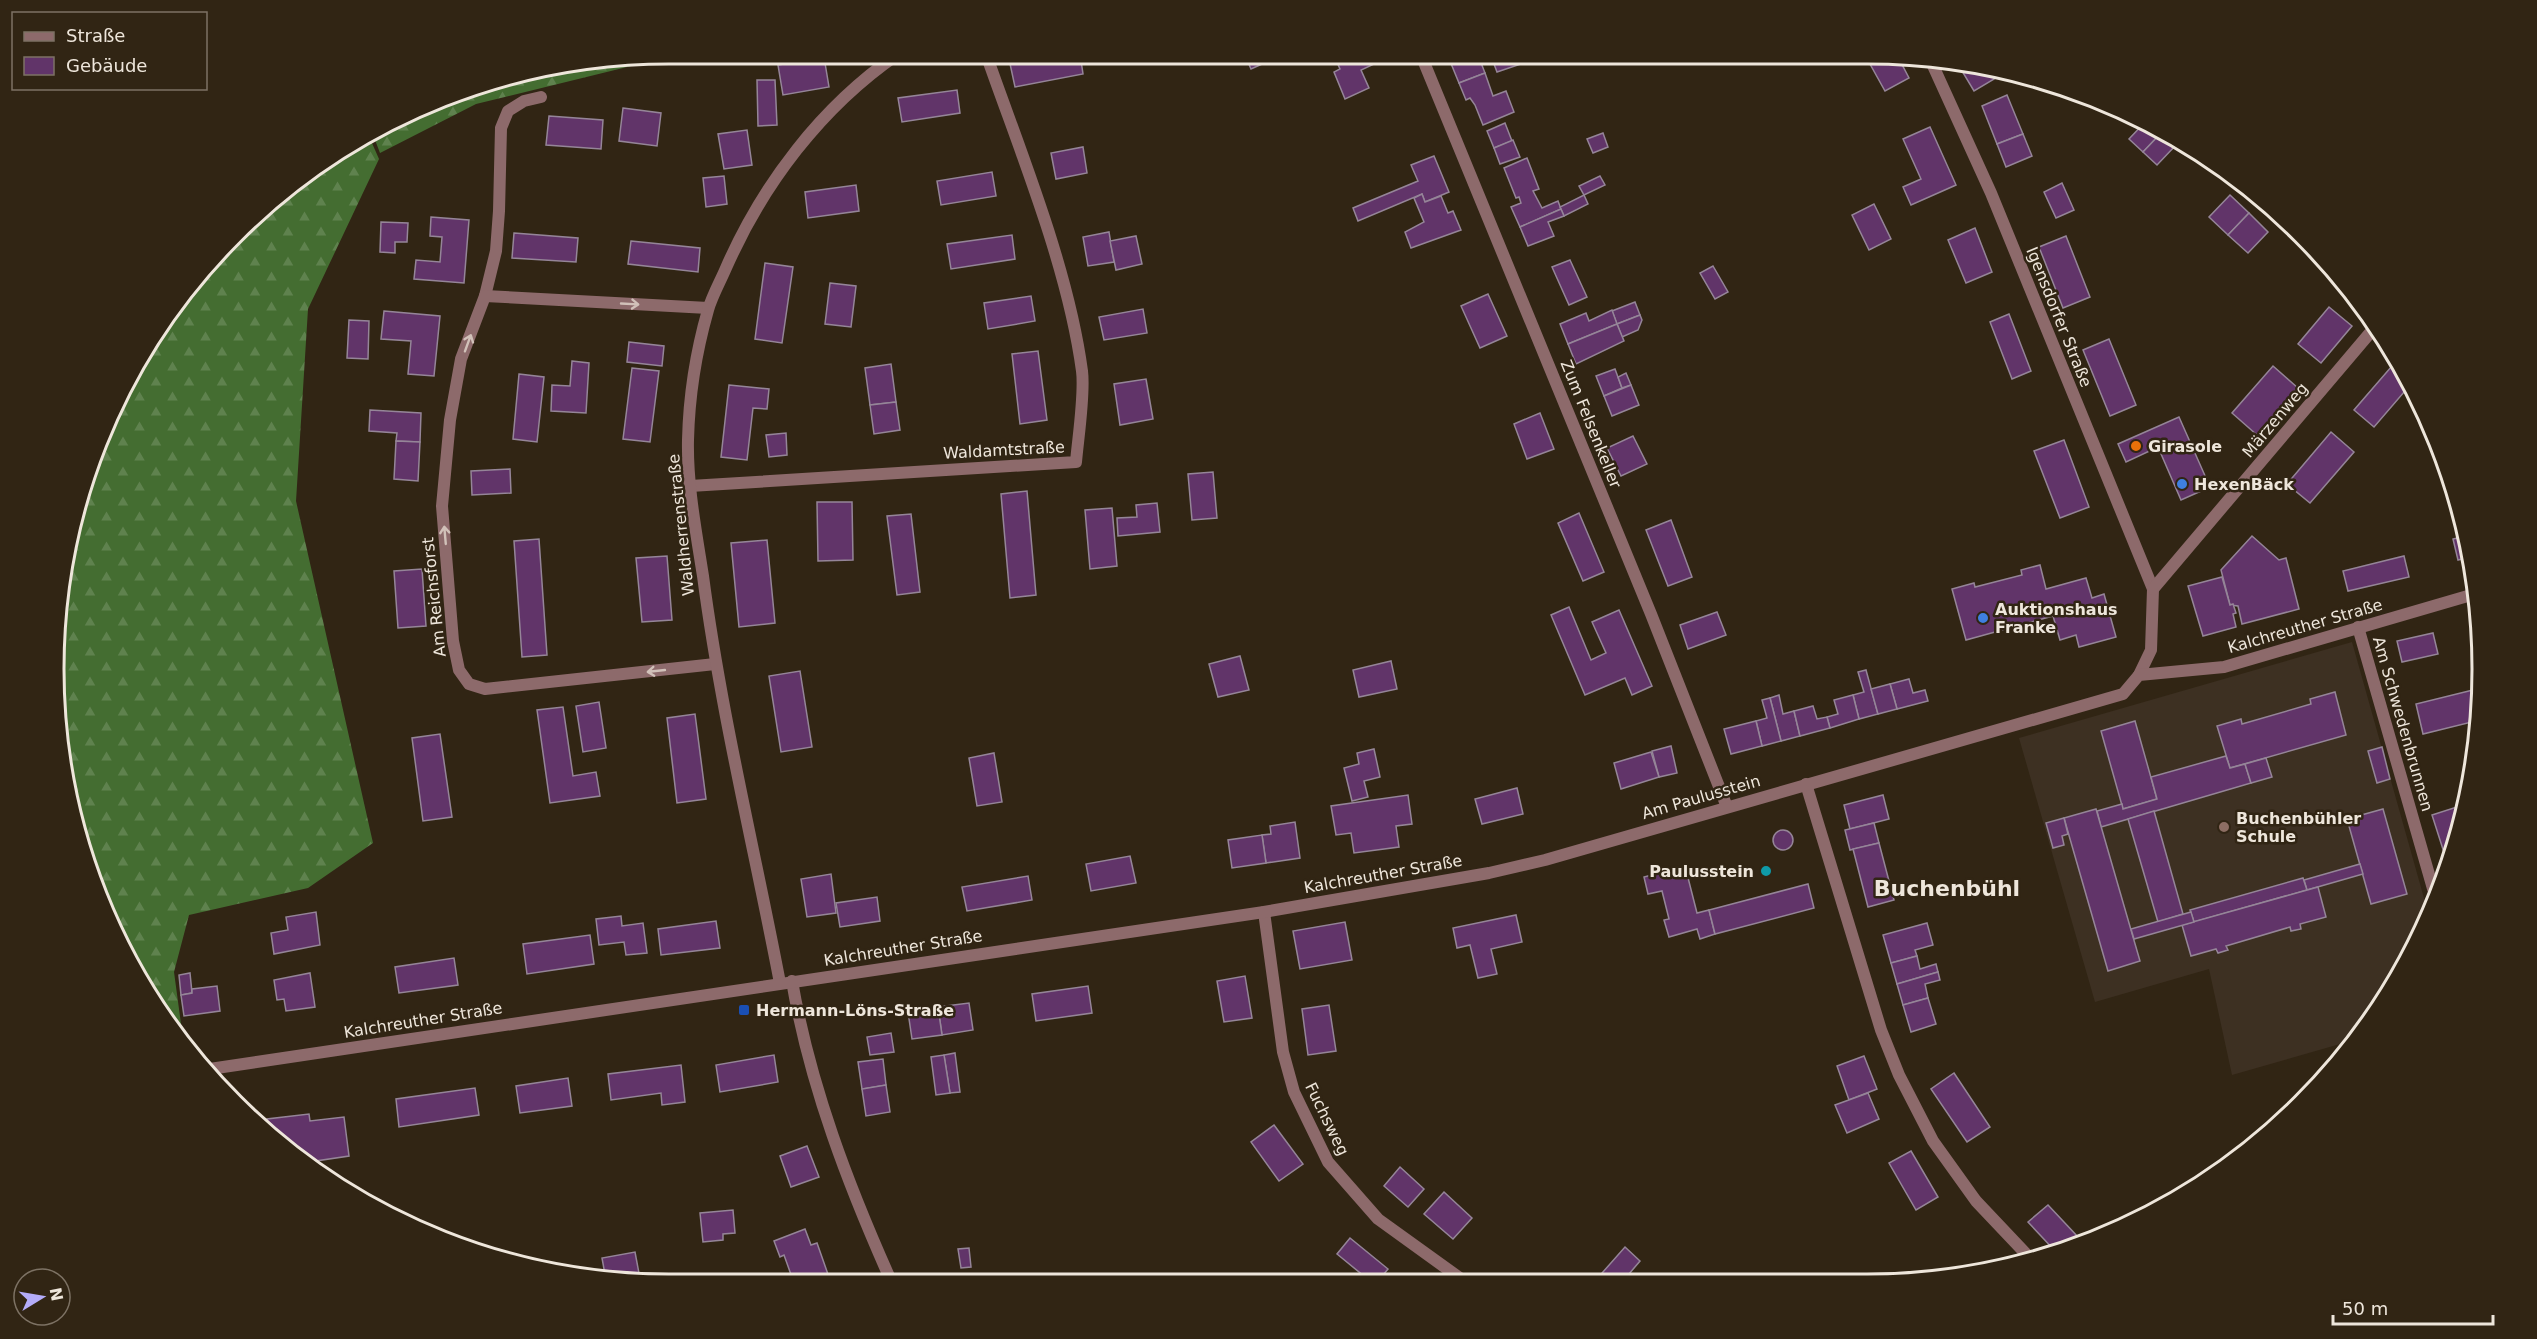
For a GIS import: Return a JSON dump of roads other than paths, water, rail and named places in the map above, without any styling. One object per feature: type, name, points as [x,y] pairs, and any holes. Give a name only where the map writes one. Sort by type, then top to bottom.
[{"type":"street","name":"Waldherrenstraße","points":[[786,982],[714,664],[690,486],[688,440],[694,375],[708,308],[732,255],[769,186],[802,143],[843,100],[885,65]]},
{"type":"street","name":"Waldamtstraße","points":[[690,486],[1076,462],[1083,373],[1068,305],[1036,197],[990,65]]},
{"type":"street","name":"Zum Felsenkeller","points":[[1425,65],[1652,614],[1727,807]]},
{"type":"street","name":"Igensdorfer Straße","points":[[1933,69],[1991,193],[2153,589]]},
{"type":"street","name":"Am Reichsforst","points":[[541,97],[524,101],[508,111],[501,128],[496,251],[485,296],[461,359],[450,420],[442,506],[453,641],[459,670],[469,684],[485,689],[714,664]]},
{"type":"street","points":[[485,296],[708,308]]},
{"type":"street","name":"Märzenweg","points":[[2153,589],[2370,332]]},
{"type":"street","points":[[2139,675],[2151,650],[2153,589]]},
{"type":"street","name":"Kalchreuther Straße","points":[[2139,675],[2224,667],[2468,596]]},
{"type":"street","name":"Am Schwedenbrunnen","points":[[2358,627],[2432,885]]},
{"type":"street","name":"Am Paulusstein","points":[[1605,843],[2123,694],[2139,675]]},
{"type":"street","points":[[1806,784],[1881,1030],[1899,1075],[1933,1141],[1976,1202],[2026,1253]]},
{"type":"street","name":"Kalchreuther Straße","points":[[215,1068],[1264,912],[1489,873],[1605,843]]},
{"type":"street","name":"Fuchsweg","points":[[1264,912],[1283,1052],[1288,1072],[1294,1092],[1328,1162],[1378,1220],[1454,1274]]},
{"type":"street","points":[[786,982],[798,1013],[815,1080],[861,1214],[888,1274]]},
{"type":"place","name":"Girasole","points":[[2136,446]]},
{"type":"place","name":"HexenBäck","points":[[2182,484]]},
{"type":"place","name":"Auktionshaus Franke","points":[[1983,618]]},
{"type":"place","name":"Buchenbühler Schule","points":[[2224,827]]},
{"type":"place","name":"Paulusstein","points":[[1766,871]]},
{"type":"place","name":"Hermann-Löns-Straße","points":[[744,1010]]},
{"type":"district","name":"Buchenbühl","points":[[1947,888]]}]
